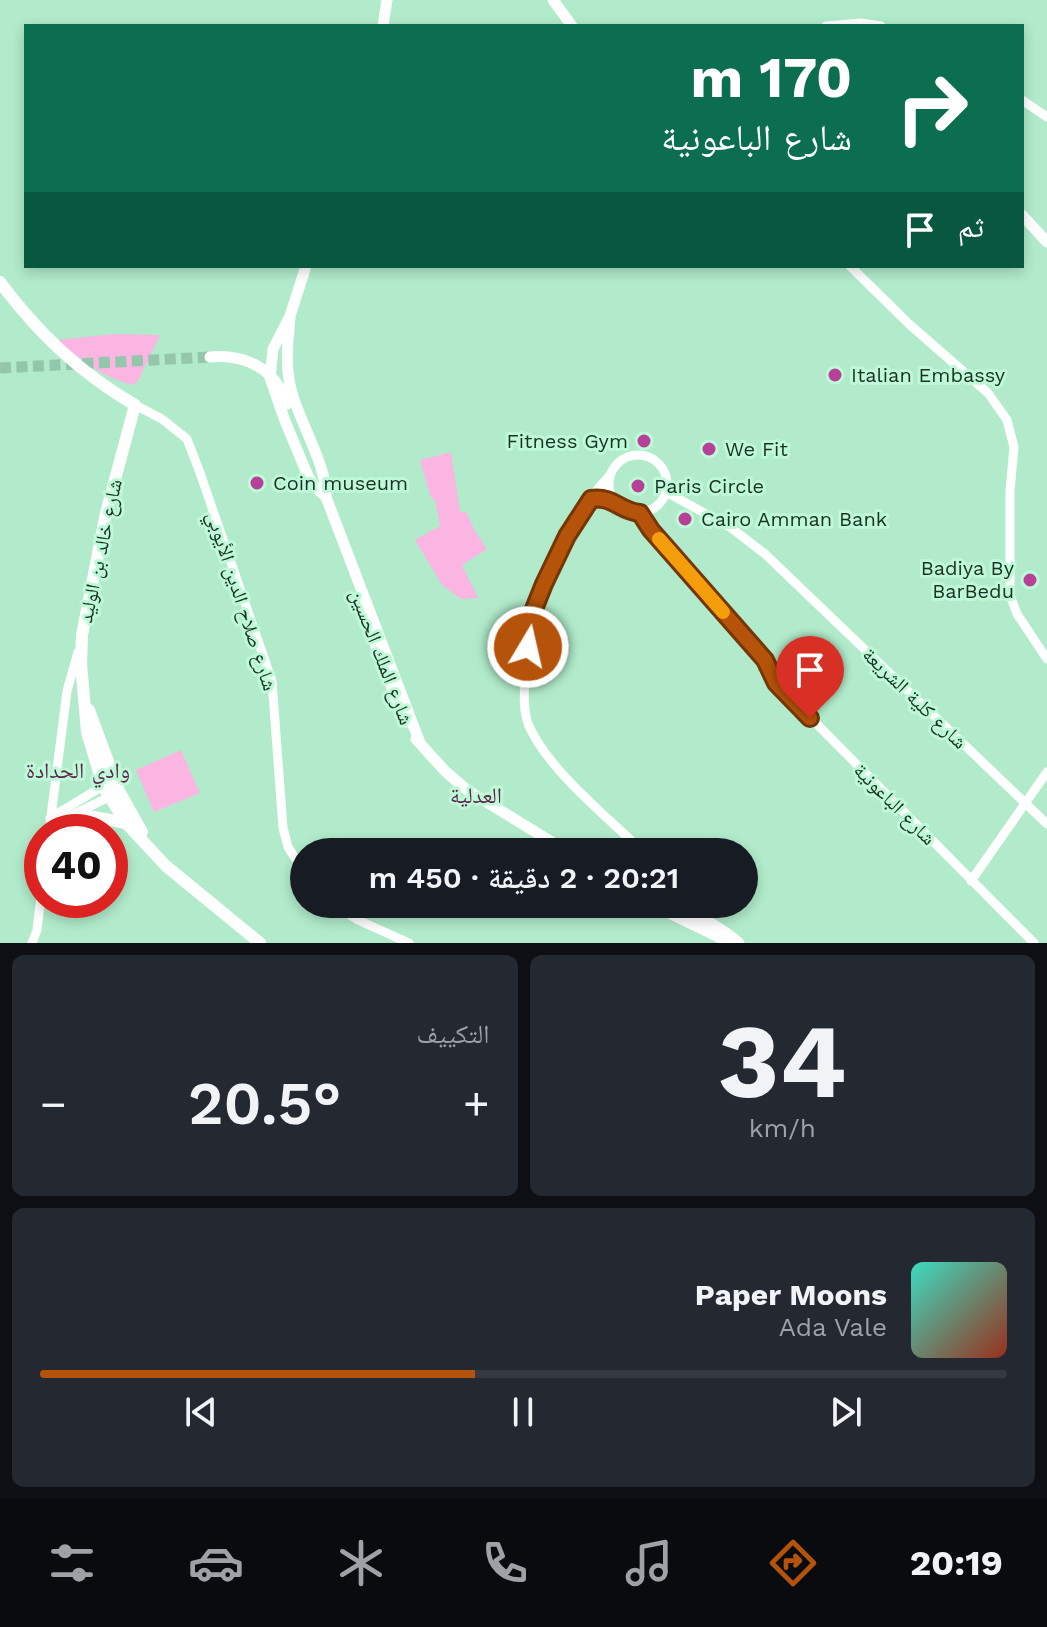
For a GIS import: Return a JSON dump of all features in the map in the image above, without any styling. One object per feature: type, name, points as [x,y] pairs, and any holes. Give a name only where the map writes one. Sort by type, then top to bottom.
[{"type":"main road","points":[[383,24],[387,0]]},
{"type":"main road","points":[[553,0],[571,24]]},
{"type":"main road","points":[[1024,217],[1047,242]]},
{"type":"main road","name":"شارع الملك الحسين","points":[[305,268],[290,316],[286,360],[292,394],[353,568],[354,585],[386,649],[408,728],[445,771],[467,790],[545,838]]},
{"type":"main road","points":[[0,282],[20,310],[48,340],[135,405]]},
{"type":"main road","name":"شارع الملك الحسين","points":[[290,316],[280,331],[271,361],[272,388],[314,486],[326,497]]},
{"type":"main road","points":[[210,357],[232,356],[248,361],[275,379],[282,389],[312,469],[326,497]]},
{"type":"main road","points":[[271,361],[286,360]]},
{"type":"main road","name":"شارع خالد بن الوليد","points":[[121,814],[87,732],[81,646],[106,513],[135,405]]},
{"type":"main road","name":"شارع خالد بن الوليد","points":[[84,700],[114,778],[110,792]]},
{"type":"main road","name":"شارع خالد بن الوليد","points":[[110,792],[175,872]]},
{"type":"main road","name":"شارع خالد بن الوليد","points":[[128,825],[152,852],[260,943]]},
{"type":"main road","points":[[697,918],[731,943]]},
{"type":"main road","points":[[702,918],[718,925],[739,943]]},
{"type":"street","points":[[849,24],[870,24]]},
{"type":"street","points":[[1024,101],[1047,117]]},
{"type":"street","points":[[852,268],[928,343],[988,393],[1007,420],[1014,447],[1010,491],[1010,595],[1017,614],[1047,659]]},
{"type":"street","name":"شارع صلاح الدين الأيوبي","points":[[135,405],[162,419],[187,439],[272,681],[283,828],[290,850]]},
{"type":"street","points":[[610,475],[610,490],[615,501],[625,510],[640,513],[657,506],[666,492],[665,473],[657,462],[646,456],[627,457],[619,462],[567,536],[534,609],[526,664],[526,712],[528,723],[543,751],[629,838]]},
{"type":"street","name":"شارع كلية الشريعة","points":[[666,492],[730,527],[757,547],[1047,824]]},
{"type":"street","points":[[591,499],[615,501]]},
{"type":"street","name":"شارع الباعونية","points":[[640,513],[651,530],[765,660],[776,683],[1034,943]]},
{"type":"street","points":[[50,814],[67,691],[81,646]]},
{"type":"street","points":[[971,881],[1047,772]]},
{"type":"street","points":[[69,814],[110,792]]},
{"type":"street","points":[[78,814],[110,792]]},
{"type":"street","points":[[35,943],[38,918]]},
{"type":"street","points":[[355,918],[409,943]]},
{"type":"shaded area","points":[[114,334],[160,335],[134,385],[93,367],[58,340]]},
{"type":"shaded area","points":[[451,452],[460,512],[466,512],[487,549],[462,565],[478,598],[461,599],[442,585],[415,540],[440,526],[435,500],[431,498],[420,460]]},
{"type":"shaded area","points":[[181,750],[200,793],[154,812],[136,770]]},
{"type":"tunnel","points":[[0,368],[210,357]]},
{"type":"slow traffic","points":[[659,539],[723,612]]},
{"type":"place","name":"Italian Embassy","points":[[835,375]]},
{"type":"place","name":"Fitness Gym","points":[[644,441]]},
{"type":"place","name":"We Fit","points":[[709,449]]},
{"type":"place","name":"Coin museum","points":[[257,483]]},
{"type":"place","name":"Paris Circle","points":[[638,486]]},
{"type":"place","name":"Cairo Amman Bank","points":[[685,519]]},
{"type":"place","name":"Badiya By BarBedu","points":[[1030,580]]},
{"type":"district","name":"وادي الحدادة","points":[[78,770]]},
{"type":"district","name":"العدلية","points":[[476,795]]},
{"type":"route","points":[[528,647],[534,609],[575,522],[591,499],[615,501],[625,510],[640,513],[651,530],[765,660],[776,683],[810,718]]}]
